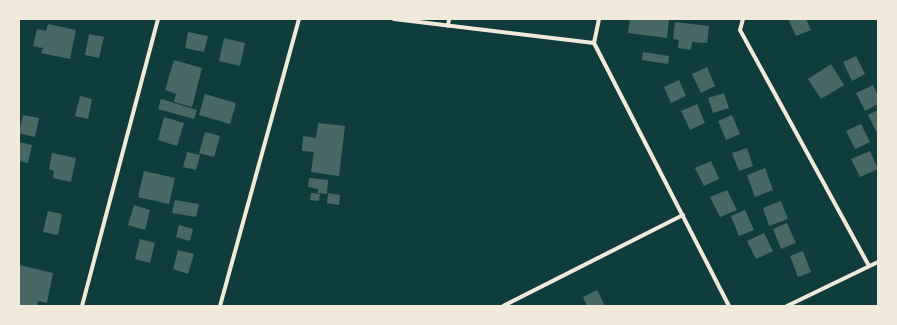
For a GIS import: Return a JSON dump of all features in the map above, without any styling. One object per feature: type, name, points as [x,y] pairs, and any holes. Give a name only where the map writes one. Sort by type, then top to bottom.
[{"type":"street","points":[[82,306],[158,19]]},
{"type":"street","points":[[220,306],[299,19]]},
{"type":"street","points":[[394,19],[594,43]]},
{"type":"street","points":[[448,26],[449,19]]},
{"type":"street","points":[[599,19],[594,43],[729,306]]},
{"type":"street","points":[[743,19],[740,30],[869,266]]},
{"type":"street","points":[[503,306],[683,215]]},
{"type":"street","points":[[787,306],[878,262]]},
{"type":"building","points":[[630,19],[669,19],[667,38],[628,33]]},
{"type":"building","points":[[788,19],[806,19],[811,30],[796,36]]},
{"type":"building","points":[[675,22],[709,26],[707,43],[692,42],[691,50],[678,48],[679,40],[673,39]]},
{"type":"building","points":[[48,24],[76,30],[70,59],[41,53],[43,48],[33,46],[37,29],[46,31]]},
{"type":"building","points":[[188,32],[208,36],[204,52],[185,48]]},
{"type":"building","points":[[89,34],[104,37],[99,58],[85,55]]},
{"type":"building","points":[[224,38],[245,43],[240,66],[219,61]]},
{"type":"building","points":[[643,52],[669,56],[668,64],[642,60]]},
{"type":"building","points":[[856,56],[865,74],[852,81],[843,62]]},
{"type":"building","points":[[174,60],[202,68],[192,107],[174,102],[176,94],[165,90]]},
{"type":"building","points":[[831,64],[844,85],[821,99],[808,79]]},
{"type":"building","points":[[707,67],[715,86],[701,93],[692,74]]},
{"type":"building","points":[[679,80],[686,96],[671,103],[664,87]]},
{"type":"building","points":[[873,85],[878,96],[878,104],[865,111],[856,93]]},
{"type":"building","points":[[724,93],[729,108],[713,113],[708,98]]},
{"type":"building","points":[[205,94],[236,103],[230,124],[199,115]]},
{"type":"building","points":[[80,96],[92,99],[88,119],[75,116]]},
{"type":"building","points":[[161,99],[197,110],[194,119],[158,109]]},
{"type":"building","points":[[697,104],[705,123],[690,130],[681,111]]},
{"type":"building","points":[[878,110],[878,133],[877,133],[868,115]]},
{"type":"building","points":[[23,115],[39,118],[35,137],[19,133]]},
{"type":"building","points":[[732,115],[740,134],[726,140],[718,121]]},
{"type":"building","points":[[164,117],[184,123],[177,146],[158,140]]},
{"type":"building","points":[[318,123],[345,126],[339,176],[311,172],[314,152],[302,151],[303,136],[316,138]]},
{"type":"building","points":[[861,124],[870,142],[855,149],[846,131]]},
{"type":"building","points":[[205,132],[220,136],[214,157],[199,153]]},
{"type":"building","points":[[19,142],[32,145],[28,163],[19,161]]},
{"type":"building","points":[[747,148],[753,166],[739,171],[732,153]]},
{"type":"building","points":[[870,151],[878,169],[860,177],[851,159]]},
{"type":"building","points":[[187,152],[200,155],[196,170],[183,167]]},
{"type":"building","points":[[52,153],[76,158],[71,182],[53,178],[54,171],[49,169]]},
{"type":"building","points":[[711,161],[719,179],[704,186],[695,168]]},
{"type":"building","points":[[765,168],[773,190],[755,197],[747,175]]},
{"type":"building","points":[[144,171],[175,178],[169,204],[138,197]]},
{"type":"building","points":[[309,178],[328,180],[327,194],[318,193],[318,189],[308,187]]},
{"type":"building","points":[[727,190],[737,210],[720,217],[710,197]]},
{"type":"building","points":[[311,193],[320,194],[319,201],[310,200]]},
{"type":"building","points":[[328,193],[340,195],[339,205],[327,203]]},
{"type":"building","points":[[175,200],[199,204],[196,217],[172,213]]},
{"type":"building","points":[[781,201],[788,219],[769,226],[763,208]]},
{"type":"building","points":[[134,205],[150,210],[145,230],[128,225]]},
{"type":"building","points":[[745,210],[754,230],[739,236],[731,216]]},
{"type":"building","points":[[48,211],[62,214],[58,235],[43,232]]},
{"type":"building","points":[[787,223],[796,243],[781,249],[773,229]]},
{"type":"building","points":[[179,225],[193,229],[190,241],[176,237]]},
{"type":"building","points":[[764,233],[773,251],[756,259],[747,241]]},
{"type":"building","points":[[140,239],[155,243],[150,263],[135,259]]},
{"type":"building","points":[[178,250],[194,254],[188,274],[173,269]]},
{"type":"building","points":[[803,251],[811,272],[798,277],[790,256]]},
{"type":"building","points":[[19,265],[53,273],[47,303],[38,301],[37,306],[19,306]]},
{"type":"building","points":[[597,290],[605,306],[587,306],[583,297]]}]
